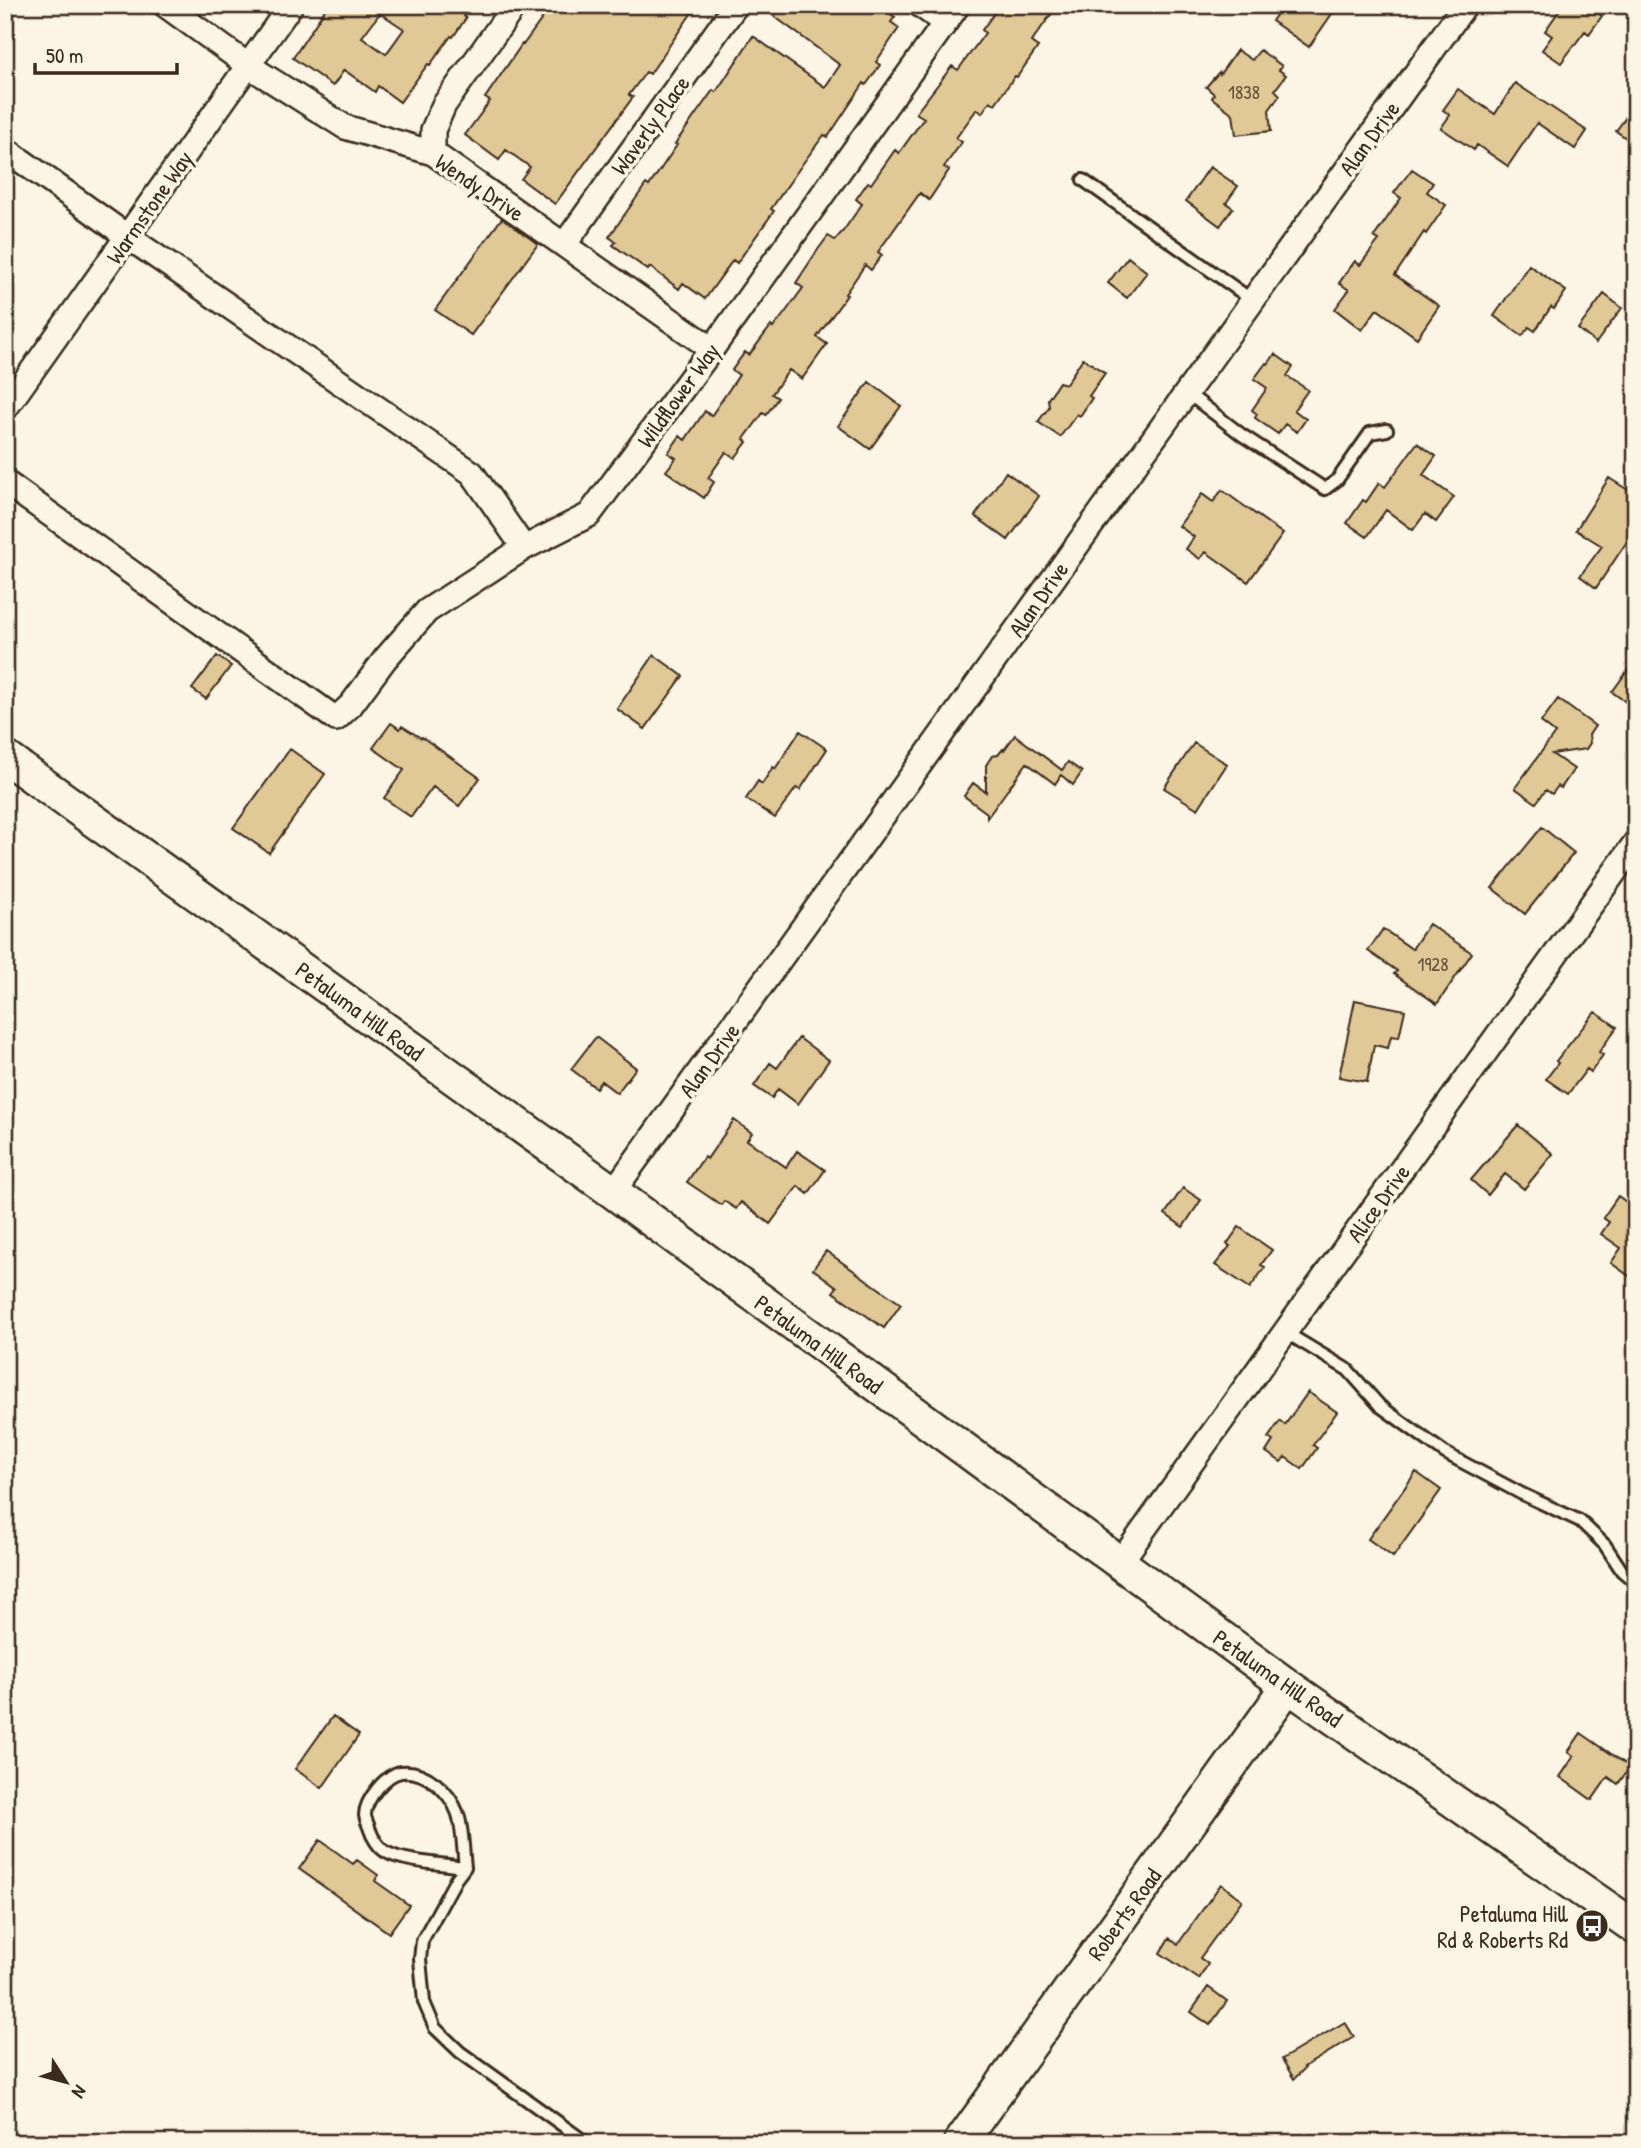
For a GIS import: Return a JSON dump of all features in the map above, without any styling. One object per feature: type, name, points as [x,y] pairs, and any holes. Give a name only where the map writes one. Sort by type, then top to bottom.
[{"type":"main road","name":"Petaluma Hill Road","points":[[5,757],[613,1192],[1288,1686],[1636,1928]]},
{"type":"main road","name":"Roberts Road","points":[[960,2143],[1288,1686]]},
{"type":"street","name":"Wendy Drive","points":[[165,5],[248,66],[345,127],[433,153],[712,349]]},
{"type":"street","name":"Warmstone Way","points":[[5,409],[291,5]]},
{"type":"street","points":[[433,153],[433,130],[444,105],[515,5]]},
{"type":"street","name":"Waverly Place","points":[[564,245],[736,5]]},
{"type":"street","points":[[920,5],[952,14]]},
{"type":"street","name":"Alan Drive","points":[[613,1192],[1465,5]]},
{"type":"street","name":"Wildflower Way","points":[[5,482],[335,719],[351,705],[385,659],[427,611],[524,548],[589,515],[712,349],[952,14]]},
{"type":"street","points":[[5,149],[128,237],[472,473],[524,548]]},
{"type":"street","name":"Alice Drive","points":[[1119,1564],[1636,842]]},
{"type":"lane","points":[[1083,180],[1252,300]]},
{"type":"lane","points":[[1186,392],[1242,435],[1325,489],[1337,480],[1370,433],[1387,430]]},
{"type":"lane","points":[[1285,1332],[1348,1370],[1380,1406],[1445,1453],[1580,1521],[1605,1545],[1622,1571],[1636,1583]]},
{"type":"lane","points":[[465,1867],[405,1859],[385,1852],[372,1836],[365,1815],[369,1800],[382,1782],[400,1772],[421,1775],[436,1782],[458,1815],[465,1867],[422,1941],[420,1959],[424,2002],[435,2028],[460,2052],[587,2143]]},
{"type":"building","points":[[328,5],[471,5],[453,37],[451,36],[430,65],[428,64],[400,102],[378,86],[375,92],[344,70],[333,86],[293,58]],"holes":[[[380,13],[404,29],[386,54],[362,37]]]},
{"type":"building","points":[[552,5],[697,5],[650,74],[646,72],[629,95],[633,97],[555,204],[521,179],[530,167],[506,150],[499,160],[465,135],[490,101],[485,98]]},
{"type":"building","points":[[759,5],[878,5],[895,17],[891,22],[899,28],[876,62],[880,65],[866,85],[864,83],[828,137],[824,135],[806,159],[737,263],[733,260],[705,299],[683,283],[679,289],[650,267],[648,270],[613,245],[616,242],[609,237],[646,184],[649,186],[677,145],[675,144],[713,90],[716,92],[753,36],[825,87],[840,65]]},
{"type":"building","points":[[1000,5],[1058,5],[1031,42],[1038,47],[1017,77],[1015,76],[995,104],[990,101],[982,113],[977,109],[956,138],[962,142],[944,167],[949,170],[929,200],[920,193],[878,252],[882,255],[871,270],[865,265],[845,294],[847,295],[817,337],[827,344],[802,379],[789,370],[772,394],[778,398],[744,439],[747,442],[735,458],[726,452],[708,478],[714,482],[704,498],[666,471],[676,458],[668,453],[680,436],[685,440],[705,411],[711,416],[739,375],[732,370],[745,352],[749,355],[784,314],[803,288],[796,283],[817,251],[828,236],[835,240],[844,230],[862,204],[856,199],[868,182],[871,184],[895,150],[899,153],[924,118],[916,113],[952,66],[958,70],[985,33],[982,30]]},
{"type":"building","points":[[1283,5],[1338,5],[1309,47],[1272,21]]},
{"type":"building","points":[[1563,5],[1588,5],[1602,16],[1589,34],[1585,31],[1561,63],[1542,50],[1552,36],[1545,31]]},
{"type":"building","points":[[1237,50],[1252,60],[1260,50],[1282,66],[1279,70],[1286,75],[1275,90],[1280,95],[1269,110],[1271,131],[1236,135],[1233,114],[1212,98],[1214,94],[1206,87],[1219,72],[1220,74]]},
{"type":"building","points":[[1515,83],[1587,131],[1575,149],[1537,123],[1508,166],[1477,145],[1474,150],[1441,128],[1450,115],[1443,110],[1458,89],[1495,114]]},
{"type":"building","points":[[1636,103],[1636,145],[1616,131]]},
{"type":"building","points":[[1210,167],[1238,186],[1226,203],[1233,208],[1220,226],[1186,201]]},
{"type":"building","points":[[1412,169],[1433,183],[1427,192],[1446,205],[1395,275],[1439,306],[1417,338],[1377,309],[1362,330],[1335,309],[1349,290],[1339,283],[1355,261],[1360,265],[1379,240],[1374,237],[1401,198],[1394,193]]},
{"type":"building","points":[[502,218],[538,244],[471,335],[435,310]]},
{"type":"building","points":[[1128,257],[1147,272],[1127,298],[1108,283]]},
{"type":"building","points":[[1529,265],[1566,291],[1535,331],[1529,327],[1522,336],[1494,316]]},
{"type":"building","points":[[1604,294],[1622,308],[1596,343],[1578,329]]},
{"type":"building","points":[[1275,354],[1293,367],[1287,376],[1308,390],[1294,410],[1306,419],[1297,432],[1285,424],[1278,434],[1255,418],[1257,414],[1252,410],[1267,388],[1254,379]]},
{"type":"building","points":[[1083,358],[1105,373],[1089,396],[1092,398],[1080,416],[1077,414],[1060,437],[1038,422],[1049,407],[1048,399],[1059,382],[1066,384]]},
{"type":"building","points":[[869,382],[901,406],[870,449],[838,426]]},
{"type":"building","points":[[1417,443],[1436,456],[1423,475],[1454,497],[1436,522],[1425,514],[1413,530],[1386,510],[1367,537],[1347,523],[1379,483],[1385,487]]},
{"type":"building","points":[[1006,472],[1039,496],[1008,540],[975,516]]},
{"type":"building","points":[[1609,478],[1636,495],[1636,528],[1596,588],[1580,576],[1602,546],[1576,530]]},
{"type":"building","points":[[1222,490],[1283,534],[1248,582],[1206,552],[1200,559],[1186,549],[1194,537],[1179,526],[1202,494],[1213,502]]},
{"type":"building","points":[[654,655],[683,676],[645,729],[617,709]]},
{"type":"building","points":[[217,656],[231,666],[206,699],[192,689]]},
{"type":"building","points":[[1636,659],[1636,709],[1612,692]]},
{"type":"building","points":[[1558,699],[1595,726],[1589,735],[1590,743],[1586,749],[1552,754],[1574,769],[1561,788],[1558,786],[1552,794],[1546,790],[1536,803],[1515,788],[1555,733],[1541,722]]},
{"type":"building","points":[[391,723],[422,737],[480,778],[459,806],[433,787],[411,817],[384,798],[404,770],[373,748]]},
{"type":"building","points":[[800,731],[827,749],[800,790],[796,788],[775,818],[746,799],[758,781],[762,784],[773,767],[775,769]]},
{"type":"building","points":[[1015,735],[1062,770],[1068,762],[1082,772],[1073,785],[1061,775],[1055,784],[1027,763],[987,818],[987,813],[964,796],[973,783],[986,792],[986,765],[992,756],[1004,750]]},
{"type":"building","points":[[1194,743],[1227,764],[1198,809],[1164,788]]},
{"type":"building","points":[[290,749],[325,774],[269,853],[233,828]]},
{"type":"building","points":[[1542,827],[1574,853],[1525,914],[1492,888]]},
{"type":"building","points":[[1429,924],[1472,953],[1437,1004],[1394,974],[1397,971],[1368,951],[1383,929],[1412,949]]},
{"type":"building","points":[[1355,1000],[1405,1010],[1399,1037],[1391,1036],[1388,1048],[1374,1045],[1367,1082],[1339,1077]]},
{"type":"building","points":[[1595,1012],[1617,1027],[1599,1052],[1603,1055],[1591,1072],[1587,1069],[1568,1094],[1546,1079],[1558,1063],[1556,1061]]},
{"type":"building","points":[[596,1037],[636,1068],[617,1093],[601,1081],[596,1088],[571,1069]]},
{"type":"building","points":[[799,1038],[829,1060],[798,1104],[778,1089],[772,1098],[754,1086],[770,1063],[777,1068]]},
{"type":"building","points":[[734,1120],[752,1133],[747,1140],[786,1167],[797,1151],[825,1170],[808,1194],[798,1186],[770,1224],[741,1202],[736,1209],[724,1201],[721,1205],[687,1182]]},
{"type":"building","points":[[1518,1125],[1553,1154],[1524,1189],[1505,1174],[1488,1195],[1471,1180]]},
{"type":"building","points":[[1183,1188],[1201,1200],[1183,1227],[1165,1214]]},
{"type":"building","points":[[1618,1196],[1636,1209],[1636,1281],[1611,1263],[1621,1248],[1601,1234],[1609,1222],[1603,1218]]},
{"type":"building","points":[[1239,1227],[1272,1250],[1261,1265],[1265,1267],[1250,1288],[1215,1265],[1230,1246],[1227,1244]]},
{"type":"building","points":[[826,1251],[901,1304],[884,1328],[833,1292],[837,1287],[813,1269]]},
{"type":"building","points":[[1308,1392],[1337,1412],[1313,1445],[1317,1448],[1302,1469],[1285,1457],[1281,1462],[1266,1452],[1273,1441],[1268,1438],[1280,1421],[1285,1425]]},
{"type":"building","points":[[1416,1472],[1441,1490],[1393,1557],[1368,1539]]},
{"type":"building","points":[[333,1716],[359,1735],[322,1788],[295,1769]]},
{"type":"building","points":[[1581,1733],[1630,1767],[1618,1784],[1608,1777],[1592,1800],[1560,1777],[1574,1756],[1568,1752]]},
{"type":"building","points":[[320,1840],[353,1864],[357,1860],[378,1875],[375,1881],[409,1905],[389,1933],[299,1869]]},
{"type":"building","points":[[1221,1884],[1242,1900],[1200,1958],[1208,1964],[1199,1979],[1160,1953],[1169,1938],[1178,1944]]},
{"type":"building","points":[[1208,1987],[1227,2001],[1210,2025],[1191,2012]]},
{"type":"building","points":[[1345,2022],[1354,2037],[1304,2067],[1294,2079],[1282,2059]]},
{"type":"place","name":"Petaluma Hill Rd & Roberts Rd","points":[[1592,1926]]}]
